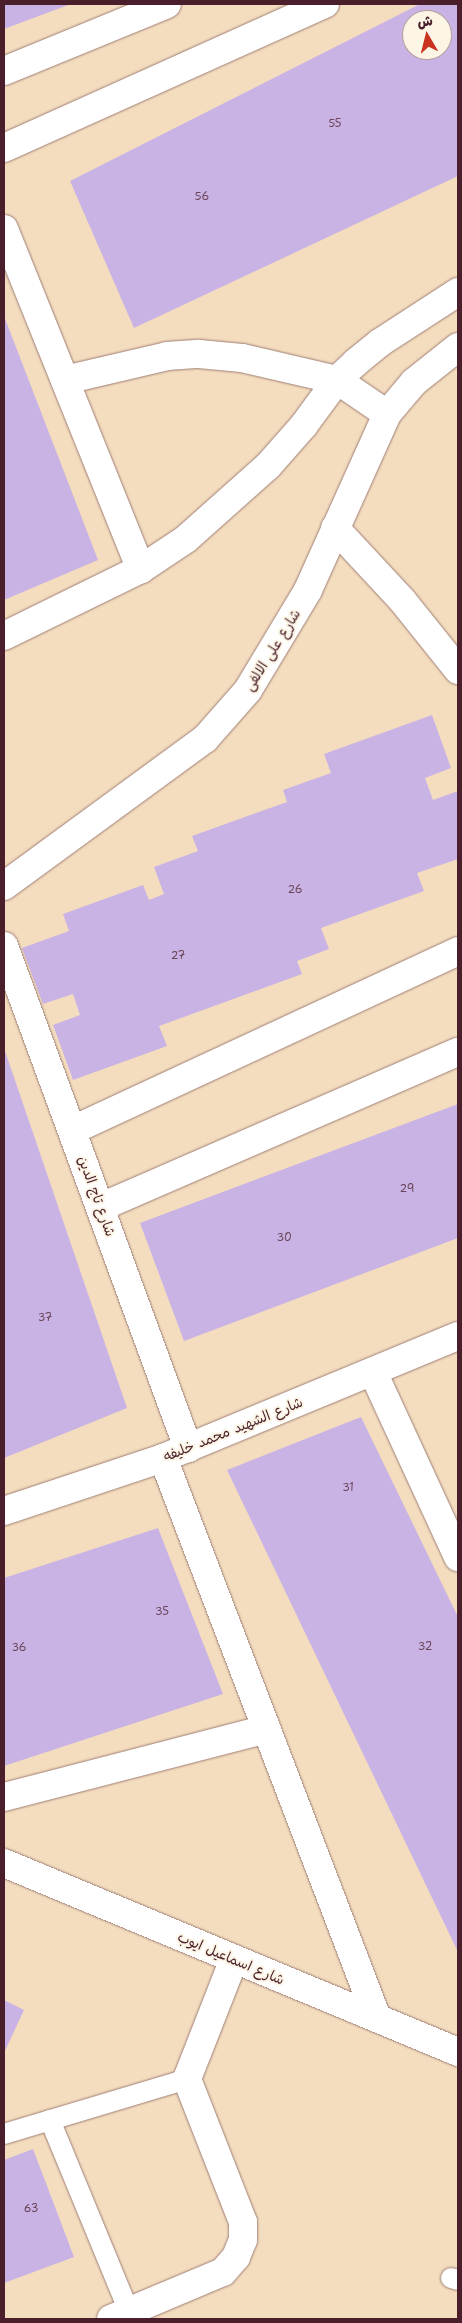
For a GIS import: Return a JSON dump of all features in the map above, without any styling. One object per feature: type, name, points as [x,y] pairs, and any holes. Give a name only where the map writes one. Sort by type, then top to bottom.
[{"type":"street","points":[[4,71],[167,4]]},
{"type":"street","points":[[4,148],[325,4]]},
{"type":"street","points":[[7,244],[65,380],[141,569]]},
{"type":"street","points":[[4,636],[141,569],[186,539],[236,497],[304,425],[337,380],[381,342],[458,292]]},
{"type":"street","name":"شارع على الالفى","points":[[4,886],[205,739],[248,690],[276,648],[308,590],[387,414],[414,382],[458,347]]},
{"type":"street","points":[[65,380],[167,356],[199,354],[242,358],[337,380],[387,414]]},
{"type":"street","points":[[335,528],[402,600],[458,670]]},
{"type":"street","name":"شارع تاج الدين","points":[[4,946],[188,1448]]},
{"type":"street","points":[[73,1130],[458,951]]},
{"type":"street","points":[[101,1207],[458,1052]]},
{"type":"street","name":"شارع الشهيد محمد خليفه","points":[[4,1511],[163,1458],[458,1336]]},
{"type":"street","points":[[373,1372],[458,1557]]},
{"type":"street","points":[[163,1458],[377,2018]]},
{"type":"street","points":[[4,1797],[266,1728]]},
{"type":"street","name":"شارع اسماعيل ايوب","points":[[4,1863],[458,2052]]},
{"type":"street","points":[[124,2317],[223,2272],[236,2257],[243,2240],[243,2222],[187,2079],[234,1959]]},
{"type":"lane","points":[[4,2134],[187,2079]]},
{"type":"lane","points":[[50,2120],[124,2317]]},
{"type":"building","points":[[4,4],[71,4],[4,29]]},
{"type":"building","points":[[420,4],[458,4],[458,176],[134,328],[70,181],[402,13],[402,60],[452,60],[452,10],[408,10]]},
{"type":"building","points":[[4,316],[98,560],[4,600]]},
{"type":"building","points":[[432,715],[451,768],[425,778],[433,800],[458,791],[458,859],[417,873],[424,891],[321,928],[329,949],[297,961],[302,974],[159,1026],[167,1046],[73,1080],[53,1025],[80,1015],[73,994],[43,1004],[22,948],[69,931],[63,914],[143,885],[149,900],[164,894],[154,867],[198,851],[192,836],[287,802],[283,790],[331,773],[324,754]]},
{"type":"building","points":[[4,1048],[127,1408],[4,1458]]},
{"type":"building","points":[[458,1104],[458,1238],[184,1341],[140,1223]]},
{"type":"building","points":[[361,1417],[458,1617],[458,1952],[227,1470]]},
{"type":"building","points":[[158,1528],[223,1694],[4,1766],[4,1578]]},
{"type":"building","points":[[4,2000],[24,2010],[4,2053]]},
{"type":"building","points":[[33,2149],[74,2257],[4,2283],[4,2160]]}]
